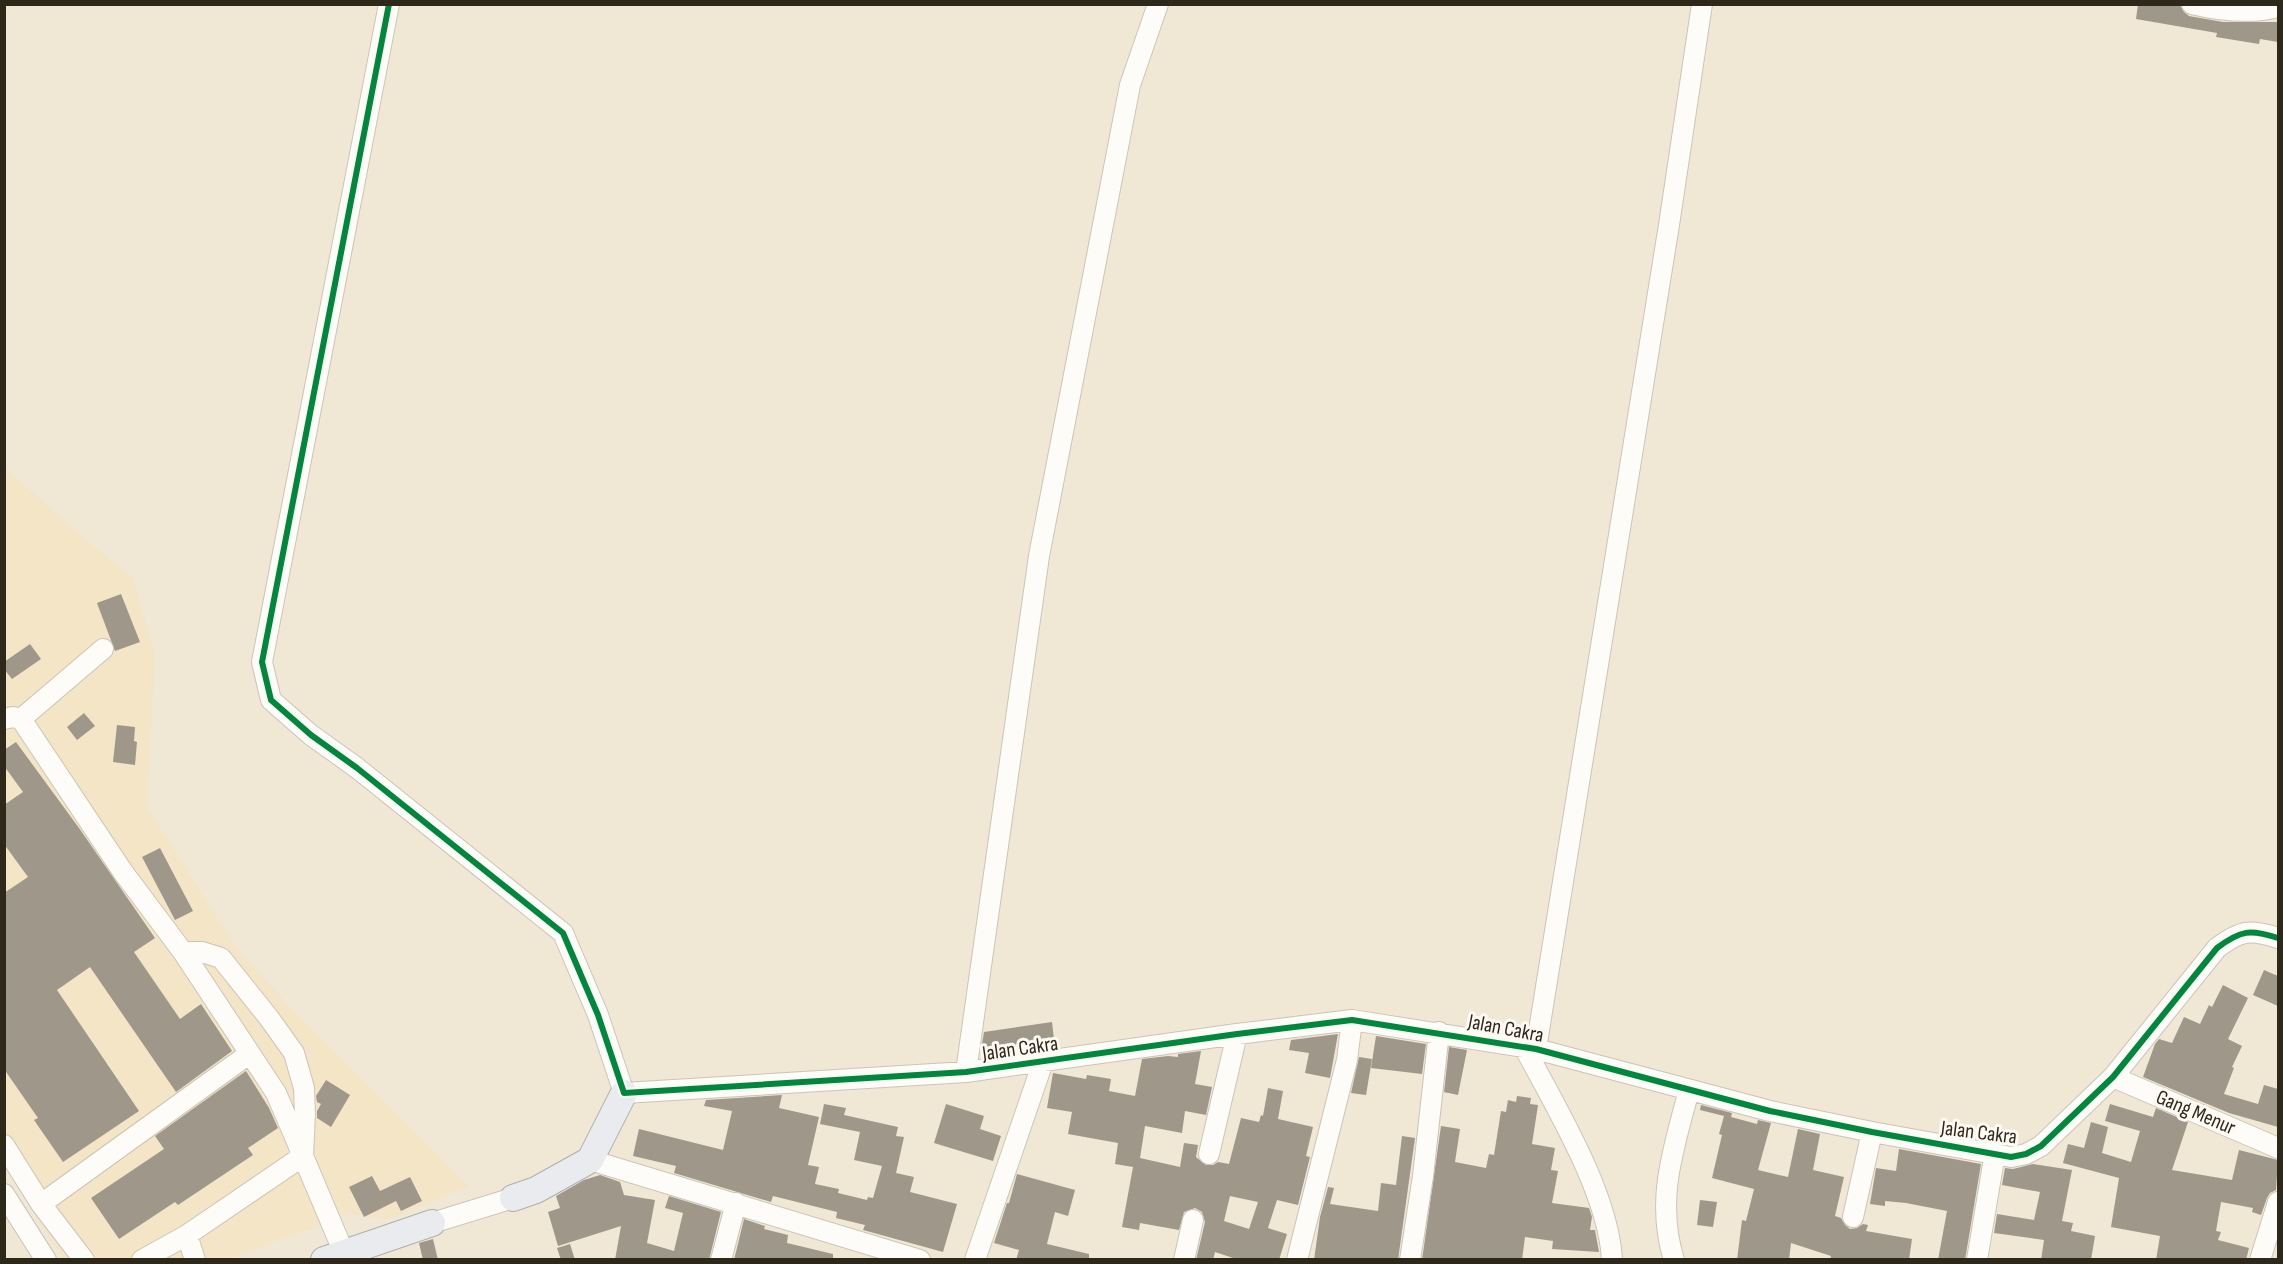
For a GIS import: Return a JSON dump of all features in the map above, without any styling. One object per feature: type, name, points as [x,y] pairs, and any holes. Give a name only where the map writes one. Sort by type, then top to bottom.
[{"type":"main road","points":[[513,1198],[545,1186],[590,1160],[624,1093]]},
{"type":"main road","points":[[334,1256],[432,1223]]},
{"type":"street","points":[[388,4],[262,662],[271,700],[563,933],[598,1016],[624,1093]]},
{"type":"street","points":[[966,1072],[1039,556],[1130,85],[1158,4]]},
{"type":"street","points":[[1612,1260],[1611,1241],[1593,1184],[1530,1048],[1669,225],[1702,4]]},
{"type":"street","points":[[2192,4],[2237,11],[2262,11],[2278,7]]},
{"type":"street","points":[[103,649],[13,719],[183,952],[276,1093],[303,1156],[334,1256]]},
{"type":"street","name":"Jalan Cakra","points":[[624,1093],[966,1072],[1352,1020],[1530,1048],[1770,1111],[2011,1157],[2026,1154],[2041,1146],[2113,1077],[2217,948],[2235,934],[2258,932],[2278,938]]},
{"type":"street","points":[[183,952],[202,952],[221,958],[294,1053],[304,1088],[303,1156]]},
{"type":"street","points":[[1297,1260],[1347,1060],[1352,1020]]},
{"type":"street","points":[[1410,1260],[1423,1176],[1439,1032]]},
{"type":"street","points":[[1209,1154],[1237,1034]]},
{"type":"street","points":[[41,1204],[249,1054]]},
{"type":"street","points":[[975,1260],[1043,1062]]},
{"type":"street","name":"Gang Menur","points":[[2113,1077],[2278,1148]]},
{"type":"street","points":[[1674,1260],[1668,1236],[1665,1203],[1668,1171],[1689,1090]]},
{"type":"street","points":[[1853,1218],[1872,1132]]},
{"type":"street","points":[[4,1145],[41,1204],[84,1260]]},
{"type":"street","points":[[1977,1260],[1995,1153]]},
{"type":"street","points":[[142,1260],[164,1253],[303,1156]]},
{"type":"street","points":[[590,1160],[920,1260]]},
{"type":"street","points":[[4,1194],[46,1260]]},
{"type":"street","points":[[432,1223],[513,1198]]},
{"type":"street","points":[[2260,1260],[2278,1202]]},
{"type":"street","points":[[721,1260],[736,1203]]},
{"type":"street","points":[[1184,1260],[1194,1220]]},
{"type":"street","points":[[187,1235],[195,1260]]},
{"type":"shaded area","points":[[4,467],[87,541],[132,577],[155,653],[147,807],[236,948],[292,1009],[468,1186],[389,1219],[348,1214],[229,1259],[64,1259],[41,1224],[4,1163]]},
{"type":"building","points":[[2138,4],[2180,5],[2189,16],[2223,22],[2278,22],[2278,42],[2260,39],[2259,44],[2216,37],[2217,33],[2136,19]]},
{"type":"building","points":[[121,594],[140,642],[115,651],[97,603]]},
{"type":"building","points":[[30,644],[41,659],[12,679],[4,669],[4,662]]},
{"type":"building","points":[[84,713],[95,726],[77,740],[67,727]]},
{"type":"building","points":[[117,725],[135,727],[134,741],[137,742],[135,765],[113,762]]},
{"type":"building","points":[[16,742],[155,938],[134,952],[180,1019],[201,1004],[232,1051],[176,1092],[90,967],[57,990],[139,1111],[63,1162],[34,1120],[38,1118],[4,1069],[4,893],[28,877],[4,844],[4,805],[23,792],[4,766],[4,750]]},
{"type":"building","points":[[160,848],[193,911],[175,920],[142,857]]},
{"type":"building","points":[[2264,970],[2278,976],[2278,1006],[2253,995]]},
{"type":"building","points":[[2223,985],[2248,998],[2228,1039],[2242,1046],[2232,1067],[2234,1068],[2224,1094],[2258,1104],[2264,1085],[2278,1089],[2278,1127],[2229,1113],[2143,1077],[2159,1039],[2172,1043],[2184,1017],[2200,1024],[2209,1005],[2212,1007]]},
{"type":"building","points":[[1052,1022],[1054,1039],[981,1050],[984,1032]]},
{"type":"building","points":[[1338,1034],[1330,1078],[1305,1073],[1309,1053],[1289,1050],[1291,1040]]},
{"type":"building","points":[[1376,1036],[1426,1044],[1422,1074],[1371,1068]]},
{"type":"building","points":[[1449,1047],[1467,1050],[1458,1095],[1444,1092]]},
{"type":"building","points":[[1201,1051],[1195,1084],[1212,1087],[1206,1115],[1185,1111],[1182,1133],[1145,1126],[1140,1158],[1180,1167],[1184,1143],[1198,1145],[1196,1157],[1206,1165],[1218,1162],[1229,1164],[1241,1118],[1259,1122],[1261,1115],[1263,1116],[1268,1088],[1283,1091],[1278,1119],[1313,1127],[1306,1156],[1310,1157],[1298,1205],[1277,1200],[1268,1228],[1287,1234],[1279,1260],[1239,1260],[1215,1252],[1213,1260],[1196,1260],[1205,1222],[1202,1212],[1195,1208],[1184,1212],[1179,1230],[1140,1223],[1139,1230],[1122,1227],[1133,1167],[1115,1164],[1118,1143],[1068,1134],[1072,1112],[1047,1108],[1053,1073],[1086,1079],[1087,1075],[1111,1079],[1109,1091],[1135,1096],[1142,1059],[1178,1057],[1178,1054]],"holes":[[[1230,1196],[1258,1202],[1249,1229],[1224,1221]]]},
{"type":"building","points":[[1359,1057],[1372,1059],[1366,1095],[1351,1093]]},
{"type":"building","points":[[246,1071],[269,1108],[278,1128],[248,1148],[253,1155],[178,1205],[175,1202],[119,1239],[91,1198],[164,1149],[155,1136]]},
{"type":"building","points":[[326,1080],[350,1095],[331,1127],[317,1118],[317,1111],[321,1104],[317,1102],[316,1096]]},
{"type":"building","points":[[782,1095],[779,1108],[819,1117],[808,1165],[819,1167],[815,1184],[839,1189],[838,1193],[867,1200],[868,1197],[873,1198],[882,1166],[854,1160],[860,1132],[820,1124],[824,1104],[846,1108],[844,1115],[898,1127],[896,1136],[904,1137],[896,1173],[914,1177],[910,1192],[957,1204],[943,1252],[863,1230],[865,1225],[836,1218],[837,1212],[773,1196],[771,1202],[674,1173],[676,1166],[633,1156],[639,1129],[723,1150],[732,1111],[704,1106],[706,1100]]},
{"type":"building","points":[[1517,1096],[1531,1098],[1530,1104],[1538,1105],[1532,1144],[1555,1148],[1551,1170],[1558,1171],[1552,1203],[1589,1208],[1592,1217],[1590,1230],[1595,1230],[1599,1252],[1552,1249],[1553,1241],[1525,1237],[1522,1260],[1422,1260],[1441,1126],[1460,1129],[1455,1162],[1486,1168],[1489,1154],[1494,1155],[1501,1111],[1506,1112],[1508,1100],[1516,1102]]},
{"type":"building","points":[[946,1104],[984,1116],[980,1129],[1001,1136],[993,1161],[934,1143]]},
{"type":"building","points":[[2110,1104],[2153,1117],[2156,1108],[2188,1122],[2172,1170],[2232,1180],[2239,1150],[2278,1160],[2276,1190],[2267,1198],[2261,1215],[2252,1212],[2253,1208],[2221,1202],[2216,1231],[2221,1232],[2218,1240],[2249,1248],[2246,1260],[2156,1260],[2160,1236],[2111,1227],[2119,1178],[2063,1163],[2068,1144],[2084,1148],[2091,1122],[2108,1127],[2102,1153],[2131,1162],[2140,1131],[2105,1121]]},
{"type":"building","points":[[1701,1105],[1732,1113],[1731,1117],[1757,1124],[1758,1120],[1771,1123],[1758,1170],[1788,1177],[1798,1129],[1820,1134],[1813,1170],[1844,1177],[1835,1216],[1841,1218],[1850,1229],[1863,1224],[1868,1225],[1866,1231],[1912,1239],[1909,1260],[1830,1260],[1831,1256],[1791,1243],[1789,1260],[1737,1260],[1742,1220],[1746,1221],[1754,1189],[1712,1178],[1724,1116],[1700,1110]]},
{"type":"building","points":[[1402,1136],[1415,1138],[1398,1260],[1314,1260],[1320,1217],[1328,1187],[1334,1188],[1330,1204],[1378,1211],[1381,1183],[1396,1185]]},
{"type":"building","points":[[1899,1149],[1981,1164],[1965,1260],[1938,1260],[1947,1211],[1885,1201],[1885,1206],[1870,1204],[1876,1168],[1896,1171]]},
{"type":"building","points":[[2033,1164],[2072,1170],[2062,1221],[2073,1223],[2071,1231],[2095,1236],[2091,1260],[2041,1260],[2044,1240],[1994,1233],[1997,1214],[2034,1220],[2040,1192],[2002,1185],[2005,1168],[2013,1169]]},
{"type":"building","points":[[1017,1174],[1075,1190],[1068,1216],[1055,1212],[1047,1244],[1089,1254],[1089,1260],[1016,1260],[1019,1250],[994,1243]]},
{"type":"building","points":[[600,1175],[620,1182],[624,1195],[655,1200],[647,1243],[674,1251],[683,1213],[665,1208],[669,1196],[721,1212],[709,1260],[615,1260],[621,1226],[558,1246],[548,1212],[560,1208],[556,1196],[584,1180]]},
{"type":"building","points":[[372,1176],[380,1191],[410,1177],[422,1201],[401,1211],[396,1201],[364,1217],[349,1187]]},
{"type":"building","points":[[1700,1200],[1717,1202],[1713,1227],[1697,1225]]},
{"type":"building","points":[[744,1219],[765,1226],[764,1229],[788,1235],[787,1243],[833,1254],[833,1260],[734,1260]]},
{"type":"building","points":[[433,1239],[438,1260],[423,1260],[419,1243]]},
{"type":"building","points":[[570,1244],[575,1260],[561,1260],[557,1248]]},
{"type":"cycle path","points":[[389,4],[262,662],[271,700],[311,735],[357,768],[563,933],[598,1015],[624,1093],[966,1072],[1352,1020],[1536,1049],[1770,1111],[2011,1157],[2026,1154],[2041,1146],[2113,1077],[2217,948],[2246,933],[2260,933],[2278,938]]}]
